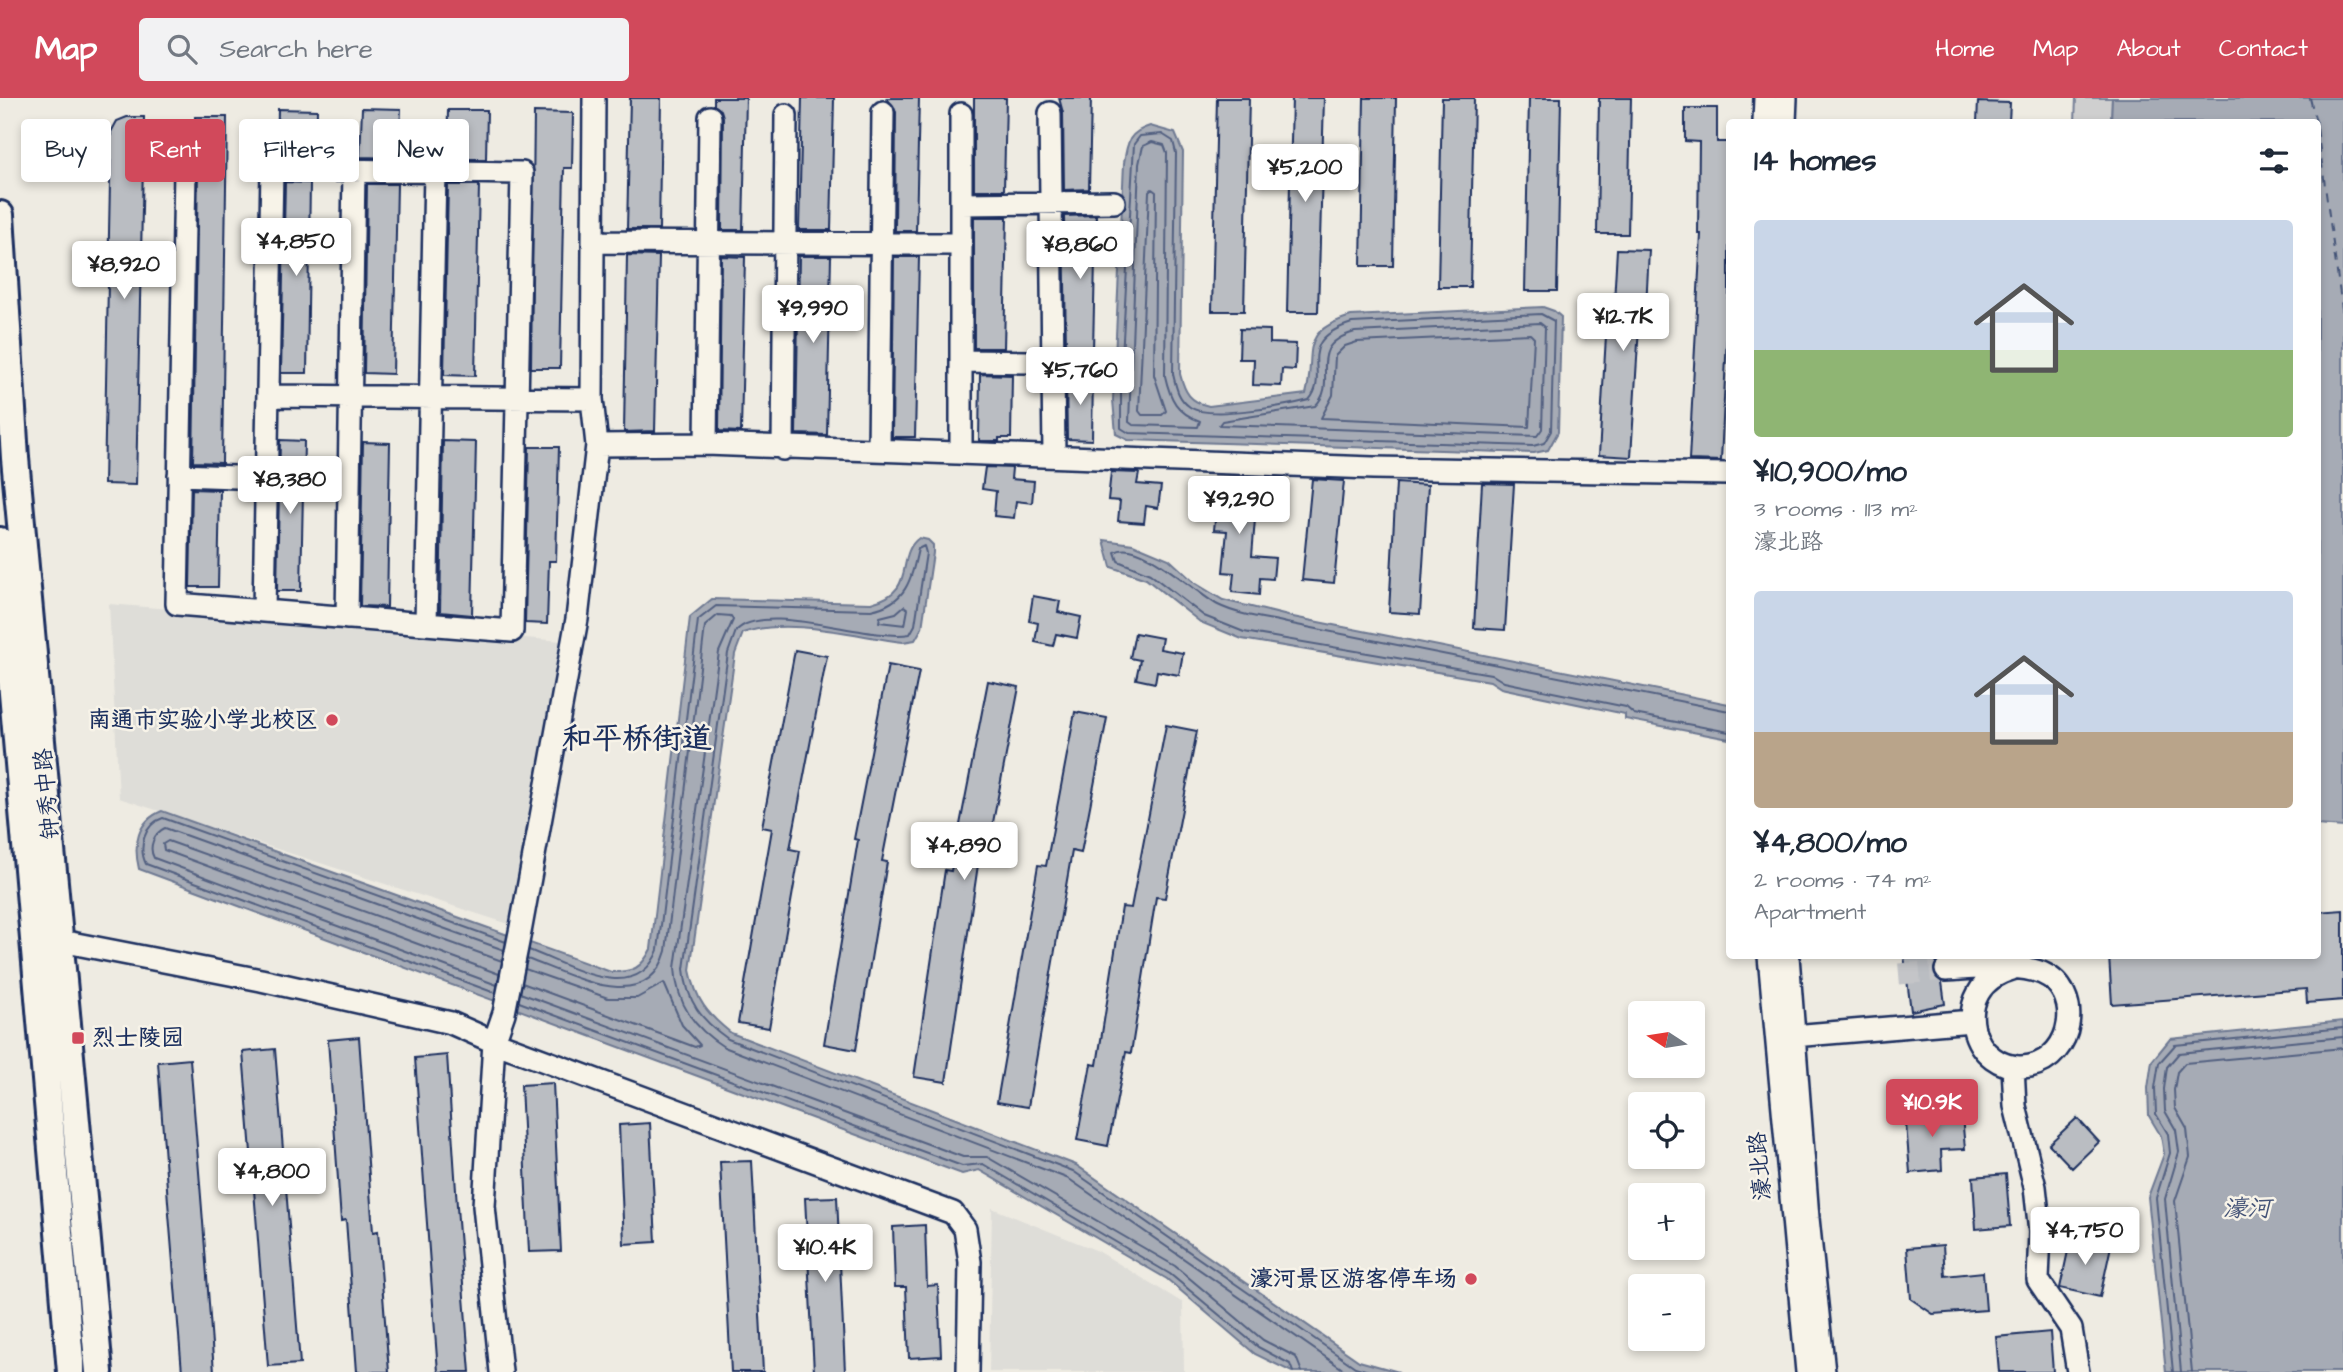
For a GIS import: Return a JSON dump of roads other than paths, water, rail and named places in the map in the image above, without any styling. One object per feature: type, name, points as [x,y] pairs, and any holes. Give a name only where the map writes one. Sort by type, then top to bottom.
[{"type":"main road","name":"钟秀中路","points":[[0,215],[15,458],[99,1372]]},
{"type":"main road","name":"钟秀中路","points":[[0,541],[71,1372]]},
{"type":"street","points":[[501,1372],[484,1206],[494,1042],[504,1013],[521,927],[577,619],[597,445],[592,399],[594,98]]},
{"type":"street","points":[[1764,119],[1765,98]]},
{"type":"street","points":[[1784,119],[1786,98]]},
{"type":"street","points":[[879,449],[883,112]]},
{"type":"street","points":[[1050,113],[1054,455]]},
{"type":"street","points":[[961,114],[961,452]]},
{"type":"street","points":[[783,449],[786,115]]},
{"type":"street","points":[[706,444],[710,117]]},
{"type":"street","points":[[185,182],[177,604],[512,631],[522,173],[469,172]]},
{"type":"street","points":[[264,611],[272,182]]},
{"type":"street","points":[[347,618],[353,397],[354,182]]},
{"type":"street","points":[[426,624],[435,182]]},
{"type":"street","points":[[961,204],[1114,202]]},
{"type":"street","points":[[595,242],[961,244]]},
{"type":"street","points":[[961,361],[1111,363]]},
{"type":"street","points":[[268,396],[519,401],[592,399]]},
{"type":"street","points":[[597,445],[706,444],[783,449],[879,449],[1373,468],[1726,474]]},
{"type":"street","points":[[179,475],[267,478]]},
{"type":"street","points":[[61,941],[261,980],[438,1020],[953,1213],[965,1229],[970,1262],[968,1372]]},
{"type":"street","name":"濠北路","points":[[1769,959],[1807,1372]]},
{"type":"street","name":"濠北路","points":[[1788,959],[1824,1372]]},
{"type":"street","points":[[1946,970],[2024,964],[2045,974],[2058,985],[2066,1000],[2068,1025],[2059,1048],[2046,1059],[2030,1066],[2013,1066],[1998,1061],[1985,1051],[1976,1037],[1972,1021],[1973,1002],[1981,986],[1993,974],[2024,964]]},
{"type":"street","points":[[1793,1036],[1972,1021]]},
{"type":"street","points":[[2013,1066],[2015,1106],[2035,1186],[2040,1233],[2038,1280],[2071,1329],[2078,1372]]},
{"type":"water","points":[[2112,98],[2343,98],[2343,827],[2321,825],[2321,119],[2111,119]]},
{"type":"water","points":[[1150,126],[1175,133],[1183,152],[1180,374],[1186,391],[1193,399],[1209,406],[1306,394],[1315,337],[1322,329],[1351,316],[1543,307],[1561,317],[1558,432],[1548,450],[1534,453],[1128,440],[1116,434],[1113,400],[1124,163],[1130,139],[1138,131]]},
{"type":"water","points":[[919,538],[928,540],[933,545],[933,553],[922,628],[915,640],[903,642],[801,627],[780,627],[743,633],[735,654],[690,970],[699,998],[709,1013],[731,1033],[1076,1165],[1359,1361],[1399,1372],[1292,1372],[1255,1354],[1167,1279],[979,1170],[962,1174],[139,869],[137,843],[142,827],[162,811],[611,972],[636,968],[651,949],[690,617],[712,599],[871,603],[886,598],[901,582],[908,554]]},
{"type":"water","points":[[1104,540],[1133,544],[1169,559],[1195,583],[1223,600],[1288,616],[1726,703],[1726,738],[1625,719],[1625,714],[1501,688],[1490,681],[1242,639],[1200,622],[1146,579],[1111,567]]},
{"type":"water","name":"濠河","points":[[2343,1021],[2343,1372],[2166,1372],[2148,1197],[2164,1154],[2161,1136],[2149,1116],[2148,1088],[2152,1061],[2170,1039]]},
{"type":"tunnel","points":[[1899,974],[1946,970]]},
{"type":"place","name":"南通市实验小学北校区","points":[[332,720]]},
{"type":"place","name":"烈士陵园","points":[[78,1038]]},
{"type":"place","name":"濠河景区游客停车场","points":[[1471,1279]]},
{"type":"district","name":"和平桥街道","points":[[637,739]]}]
